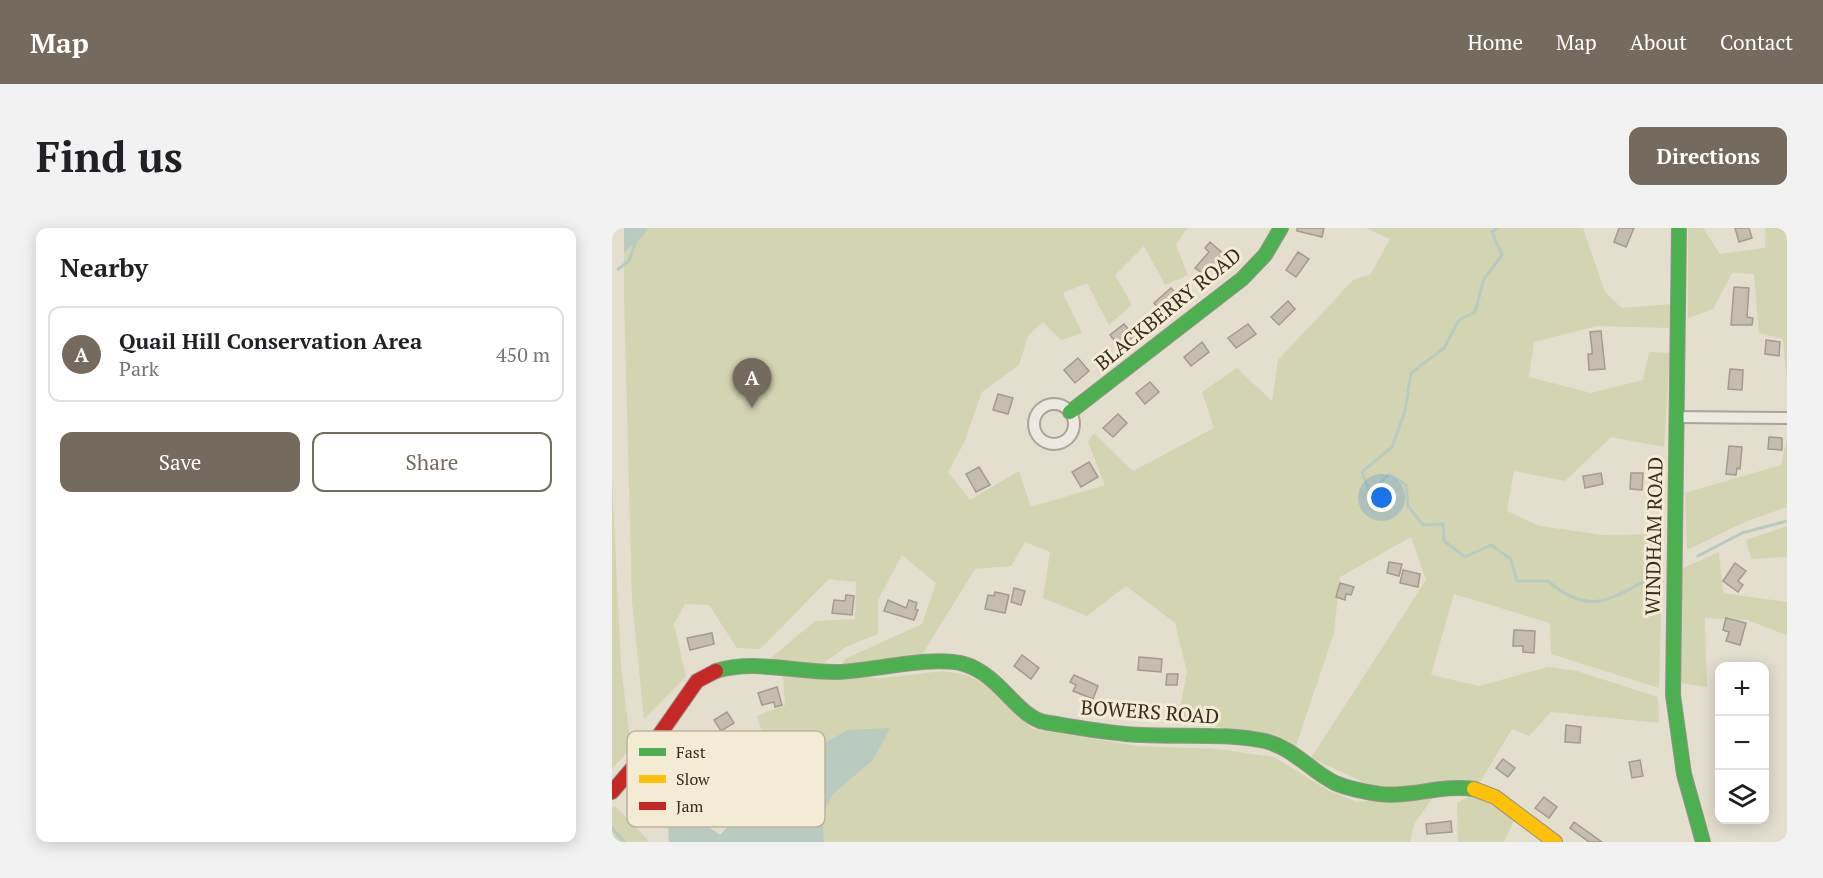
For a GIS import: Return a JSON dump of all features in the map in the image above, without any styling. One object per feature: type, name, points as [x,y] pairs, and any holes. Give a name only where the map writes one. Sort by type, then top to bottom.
[{"type":"street","name":"BLACKBERRY ROAD","points":[[1070,412],[1242,279],[1265,255],[1281,228]]},
{"type":"street","name":"WINDHAM ROAD","points":[[1679,228],[1672,696],[1684,775],[1703,842]]},
{"type":"street","points":[[1676,417],[1787,418]]},
{"type":"street","name":"BOWERS ROAD","points":[[662,731],[697,681],[710,673],[726,668],[766,666],[836,672],[942,662],[964,664],[991,676],[1020,707],[1040,721],[1139,735],[1246,738],[1268,742],[1288,750],[1336,783],[1373,792],[1452,787],[1473,789],[1495,797],[1555,842]]},
{"type":"street","name":"BOWERS ROAD","points":[[612,792],[627,774]]},
{"type":"green space","points":[[631,228],[1187,228],[1176,245],[1188,275],[1165,285],[1144,246],[1115,275],[1132,305],[1109,325],[1087,283],[1063,293],[1082,333],[1061,340],[1043,322],[1028,336],[1019,365],[982,392],[964,443],[948,472],[970,500],[1019,471],[1031,507],[1105,485],[1088,442],[1094,433],[1133,471],[1214,428],[1202,392],[1237,368],[1272,401],[1278,360],[1354,279],[1370,275],[1390,239],[1366,228],[1583,228],[1605,292],[1622,308],[1672,304],[1669,328],[1597,326],[1534,342],[1529,377],[1591,393],[1643,380],[1649,352],[1670,353],[1664,447],[1611,437],[1565,481],[1514,471],[1507,511],[1540,526],[1603,535],[1663,534],[1659,688],[1551,654],[1550,623],[1454,594],[1431,675],[1479,686],[1548,667],[1577,671],[1658,697],[1659,723],[1551,712],[1529,736],[1512,729],[1480,782],[1464,781],[1379,789],[1311,758],[1426,580],[1411,537],[1340,577],[1334,633],[1296,746],[1178,717],[1187,672],[1175,623],[1126,586],[1087,616],[1043,598],[1050,552],[1025,542],[1011,566],[975,569],[920,658],[842,665],[845,659],[922,624],[936,583],[902,555],[878,600],[878,634],[846,647],[821,665],[766,662],[815,621],[855,619],[856,582],[829,579],[760,649],[737,648],[709,605],[685,604],[674,624],[686,677],[644,719],[632,601],[624,295],[624,253],[632,246]]},
{"type":"green space","points":[[1688,228],[1703,228],[1720,254],[1765,248],[1766,228],[1787,228],[1787,383],[1783,339],[1759,333],[1754,274],[1732,273],[1713,309],[1688,318]]},
{"type":"green space","points":[[1787,438],[1787,507],[1747,521],[1687,550],[1685,493],[1781,465]]},
{"type":"green space","points":[[612,480],[621,666],[629,731],[627,731],[627,752],[612,769]]},
{"type":"green space","points":[[1787,526],[1787,557],[1751,559],[1746,540]]},
{"type":"green space","points":[[1719,552],[1723,593],[1787,602],[1787,635],[1747,620],[1705,618],[1707,687],[1680,683],[1681,569]]},
{"type":"green space","points":[[943,671],[966,675],[987,685],[1033,729],[1137,746],[1217,749],[1274,757],[1326,789],[1356,802],[1435,795],[1414,824],[1410,842],[669,842],[668,827],[709,827],[720,835],[728,827],[825,827],[825,731],[762,731],[757,716],[785,705],[783,676],[882,678]]},
{"type":"green space","points":[[1472,795],[1515,818],[1504,842],[1458,842],[1457,803]]},
{"type":"green space","points":[[615,806],[627,818],[627,827],[635,827],[648,842],[612,842],[612,808]]},
{"type":"shaded area","points":[[624,228],[648,228],[646,233],[624,253]]},
{"type":"shaded area","points":[[890,728],[873,760],[833,794],[825,809],[825,743],[848,730]]},
{"type":"shaded area","points":[[668,827],[709,827],[720,835],[728,827],[823,827],[824,842],[669,842]]},
{"type":"building","points":[[1297,228],[1324,228],[1322,237],[1297,231]]},
{"type":"building","points":[[1619,228],[1634,228],[1626,247],[1614,242]]},
{"type":"building","points":[[1735,228],[1749,228],[1752,238],[1739,242]]},
{"type":"building","points":[[1210,242],[1225,255],[1211,271],[1207,268],[1202,273],[1195,268],[1209,252],[1205,248]]},
{"type":"building","points":[[1298,252],[1309,259],[1296,277],[1286,270]]},
{"type":"building","points":[[1734,287],[1749,288],[1747,317],[1753,318],[1752,325],[1731,325]]},
{"type":"building","points":[[1171,288],[1181,299],[1163,314],[1154,303]]},
{"type":"building","points":[[1288,301],[1295,309],[1279,325],[1271,317]]},
{"type":"building","points":[[1124,324],[1134,336],[1120,348],[1110,335]]},
{"type":"building","points":[[1248,324],[1256,334],[1236,348],[1228,338]]},
{"type":"building","points":[[1601,331],[1605,369],[1589,370],[1588,354],[1592,354],[1590,332]]},
{"type":"building","points":[[1766,340],[1780,342],[1779,356],[1765,354]]},
{"type":"building","points":[[1202,342],[1209,352],[1191,366],[1184,357]]},
{"type":"building","points":[[1078,358],[1089,371],[1075,383],[1064,370]]},
{"type":"building","points":[[1730,369],[1743,370],[1742,390],[1728,389]]},
{"type":"building","points":[[1150,382],[1159,392],[1145,404],[1136,393]]},
{"type":"building","points":[[998,394],[1013,398],[1008,414],[993,410]]},
{"type":"building","points":[[1118,414],[1127,423],[1113,437],[1103,428]]},
{"type":"building","points":[[1769,437],[1782,438],[1782,450],[1768,449]]},
{"type":"building","points":[[1729,446],[1742,447],[1740,469],[1737,468],[1736,475],[1726,474]]},
{"type":"building","points":[[1089,462],[1098,477],[1081,487],[1072,472]]},
{"type":"building","points":[[979,467],[990,485],[976,492],[966,474]]},
{"type":"building","points":[[1601,473],[1603,484],[1585,488],[1583,476]]},
{"type":"building","points":[[1631,473],[1643,473],[1642,490],[1630,489]]},
{"type":"building","points":[[1389,562],[1402,564],[1399,576],[1387,573]]},
{"type":"building","points":[[1735,563],[1746,571],[1738,581],[1743,585],[1738,592],[1723,581]]},
{"type":"building","points":[[1403,570],[1420,574],[1418,587],[1400,583]]},
{"type":"building","points":[[1340,583],[1354,587],[1351,595],[1346,594],[1345,600],[1336,597]]},
{"type":"building","points":[[1014,588],[1025,591],[1021,605],[1011,602]]},
{"type":"building","points":[[995,592],[1009,595],[1005,613],[985,609],[988,595],[994,596]]},
{"type":"building","points":[[846,595],[854,596],[852,615],[832,613],[834,600],[845,601]]},
{"type":"building","points":[[888,600],[906,608],[909,600],[917,603],[915,609],[918,610],[914,620],[884,611]]},
{"type":"building","points":[[1726,618],[1746,623],[1740,645],[1726,641],[1729,632],[1723,630]]},
{"type":"building","points":[[1514,630],[1535,631],[1534,653],[1523,652],[1523,646],[1513,646]]},
{"type":"building","points":[[712,633],[714,644],[690,650],[687,638]]},
{"type":"building","points":[[1022,655],[1039,668],[1031,679],[1014,666]]},
{"type":"building","points":[[1139,657],[1162,659],[1161,672],[1138,670]]},
{"type":"building","points":[[1167,674],[1178,674],[1177,685],[1166,685]]},
{"type":"building","points":[[1074,675],[1098,686],[1093,699],[1073,691],[1076,685],[1070,682]]},
{"type":"building","points":[[777,687],[782,705],[775,707],[774,702],[762,705],[758,693]]},
{"type":"building","points":[[727,712],[734,723],[721,731],[714,720]]},
{"type":"building","points":[[1566,725],[1581,727],[1580,743],[1565,742]]},
{"type":"building","points":[[1503,759],[1515,768],[1508,777],[1496,768]]},
{"type":"building","points":[[1640,760],[1643,776],[1632,778],[1629,762]]},
{"type":"building","points":[[1544,797],[1557,807],[1549,818],[1535,808]]},
{"type":"building","points":[[1451,821],[1452,832],[1427,834],[1426,824]]},
{"type":"building","points":[[1574,822],[1602,842],[1589,842],[1570,828]]},
{"type":"waterway","points":[[1497,228],[1492,232],[1502,255],[1484,279],[1475,312],[1459,320],[1444,348],[1411,373],[1405,411],[1392,447],[1362,472],[1370,493],[1389,474],[1406,485],[1408,506],[1423,525],[1443,524],[1444,541],[1465,557],[1491,545],[1511,559],[1517,581],[1548,581],[1577,599],[1590,601],[1615,597],[1657,574]]},
{"type":"waterway","points":[[618,269],[629,261],[637,238]]},
{"type":"waterway","points":[[1698,556],[1742,533],[1787,521]]},
{"type":"waterway","points":[[612,828],[624,842]]},
{"type":"traffic: fast","points":[[1070,412],[1242,279],[1265,255],[1281,228]]},
{"type":"traffic: fast","points":[[1679,228],[1673,695],[1684,774],[1703,842]]},
{"type":"traffic: fast","points":[[716,671],[761,666],[838,672],[919,662],[964,664],[988,677],[1025,712],[1044,722],[1131,734],[1220,736],[1265,741],[1293,754],[1335,783],[1379,794],[1391,795],[1450,788],[1474,789]]},
{"type":"traffic: slow","points":[[1474,789],[1495,797],[1555,842]]},
{"type":"traffic: jam","points":[[662,731],[697,681],[716,671]]},
{"type":"traffic: jam","points":[[612,792],[627,774]]},
{"type":"place","name":"Quail Hill Conservation Area","points":[[752,408]]}]
